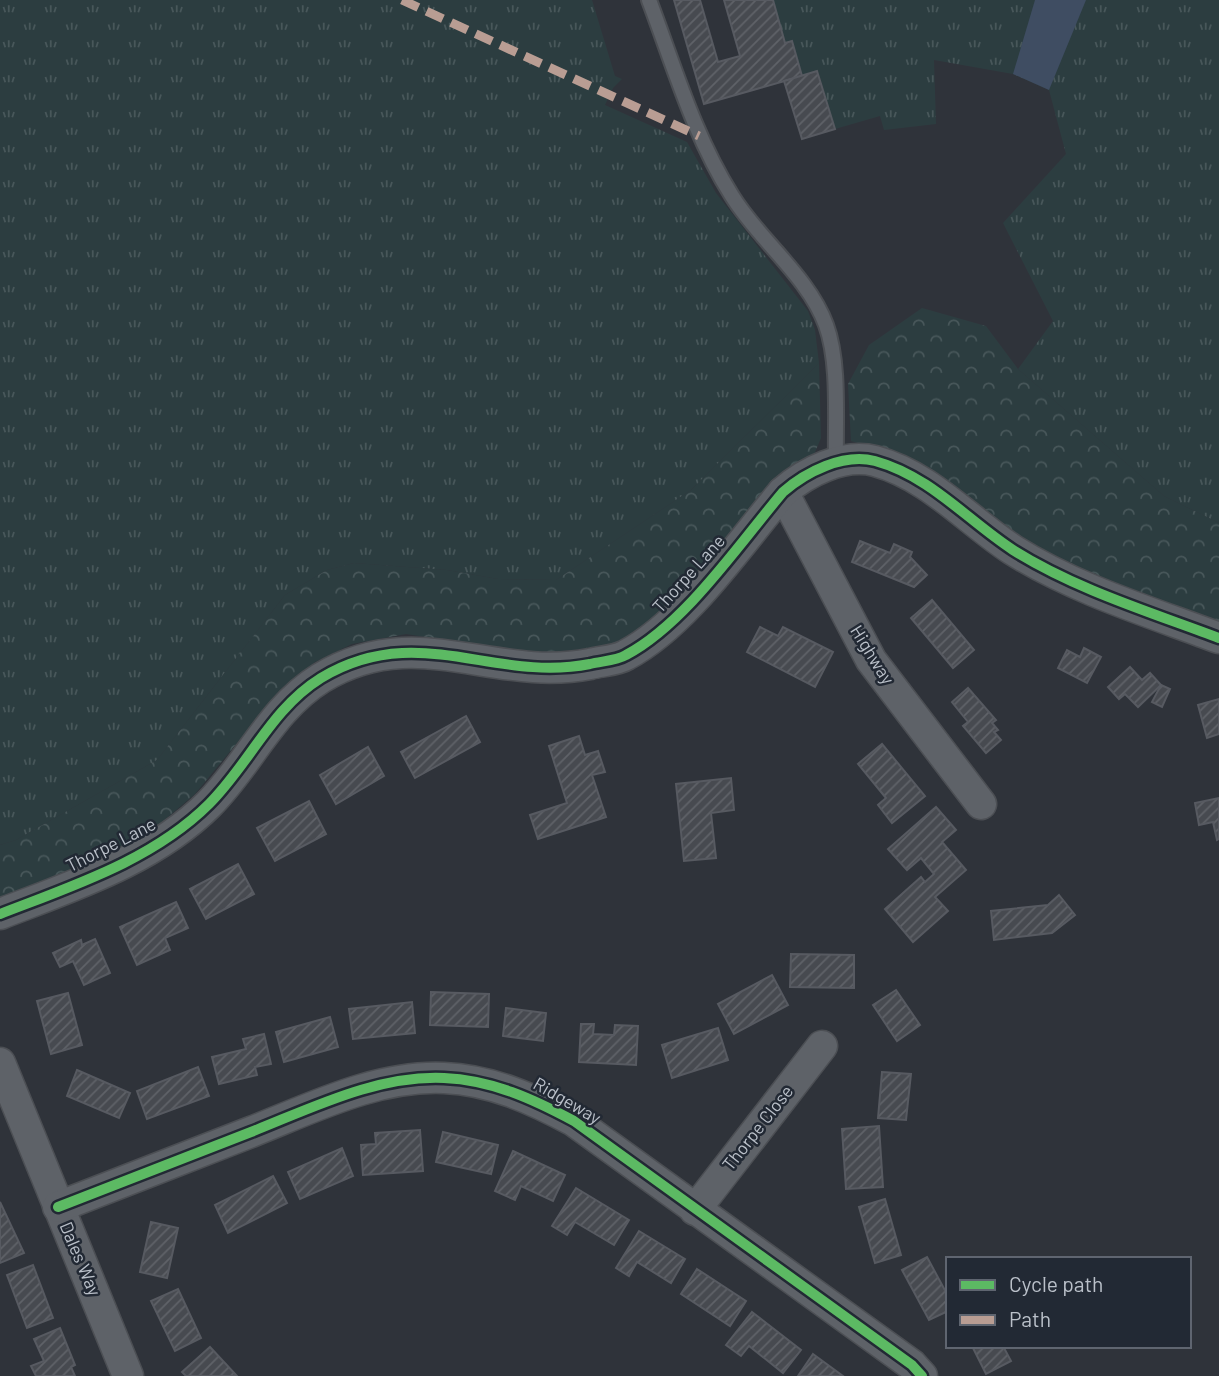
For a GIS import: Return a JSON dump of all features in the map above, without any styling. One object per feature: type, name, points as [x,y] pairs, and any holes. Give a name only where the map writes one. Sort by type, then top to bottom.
[{"type":"street","name":"Thorpe Lane","points":[[0,914],[105,872],[162,841],[209,804],[292,699],[322,678],[358,660],[376,654],[441,652],[503,665],[574,667],[624,657],[670,625],[783,492],[798,479],[853,459],[873,461],[902,471],[944,496],[1013,550],[1066,578],[1219,638]]},
{"type":"street","name":"Highway","points":[[783,492],[872,660],[981,804]]},
{"type":"street","name":"Thorpe Close","points":[[695,1210],[822,1046]]},
{"type":"street","name":"Dales Way","points":[[0,1063],[128,1376]]},
{"type":"street","name":"Ridgeway","points":[[58,1207],[338,1098],[401,1080],[444,1078],[487,1084],[531,1098],[574,1121],[912,1365],[922,1376]]},
{"type":"lane","points":[[649,0],[699,136],[732,197],[806,290],[827,327],[835,404],[836,463]]},
{"type":"green space","points":[[0,0],[592,0],[615,76],[622,79],[613,88],[605,105],[687,142],[716,193],[808,311],[815,330],[819,363],[691,490],[556,580],[498,579],[447,570],[354,563],[327,570],[285,595],[157,760],[16,840],[0,845]]},
{"type":"green space","points":[[773,0],[1219,0],[1219,523],[1164,496],[1018,369],[1053,321],[1003,223],[1066,154],[1049,90],[1013,74],[934,60],[936,124],[884,130],[880,116],[835,129],[818,71],[802,76],[792,41],[785,43]]},
{"type":"green space","points":[[922,308],[986,326],[1018,369],[1164,496],[1219,523],[1219,629],[1092,589],[886,452],[851,441],[848,384],[869,345]]},
{"type":"green space","points":[[819,363],[821,438],[813,457],[659,621],[617,645],[536,654],[406,634],[352,644],[315,662],[279,692],[195,794],[155,828],[96,859],[0,902],[0,845],[16,840],[157,760],[285,595],[327,570],[354,563],[447,570],[498,579],[556,580],[691,490]]},
{"type":"water","points":[[1035,0],[1086,0],[1049,90],[1013,74]]},
{"type":"building","points":[[674,0],[700,0],[718,62],[740,56],[724,0],[773,0],[785,43],[792,41],[802,76],[704,104]]},
{"type":"building","points":[[817,71],[835,129],[802,139],[784,81]]},
{"type":"building","points":[[860,541],[890,553],[894,544],[912,552],[910,557],[927,575],[914,587],[852,562]]},
{"type":"building","points":[[932,600],[974,650],[953,668],[911,618]]},
{"type":"building","points":[[760,627],[778,636],[783,627],[833,652],[815,687],[747,652]]},
{"type":"building","points":[[1084,648],[1101,657],[1087,683],[1058,668],[1067,650],[1080,657]]},
{"type":"building","points":[[1130,667],[1142,680],[1150,673],[1161,685],[1138,707],[1125,694],[1119,699],[1108,687]]},
{"type":"building","points":[[1161,685],[1170,689],[1162,707],[1152,702]]},
{"type":"building","points":[[968,688],[996,720],[992,723],[998,730],[994,732],[1001,740],[986,753],[963,726],[968,722],[952,702]]},
{"type":"building","points":[[1219,699],[1219,734],[1207,738],[1198,705]]},
{"type":"building","points":[[466,716],[480,742],[415,778],[401,752]]},
{"type":"building","points":[[579,736],[585,755],[598,751],[605,772],[592,775],[606,817],[538,839],[530,815],[567,803],[549,746]]},
{"type":"building","points":[[882,744],[925,796],[892,823],[878,805],[886,798],[858,764]]},
{"type":"building","points":[[368,747],[384,776],[336,804],[320,775]]},
{"type":"building","points":[[731,778],[734,810],[711,813],[716,858],[684,861],[676,784]]},
{"type":"building","points":[[1219,798],[1217,840],[1213,822],[1199,825],[1195,803]]},
{"type":"building","points":[[309,801],[326,834],[275,861],[257,828]]},
{"type":"building","points":[[936,807],[956,830],[942,842],[966,870],[935,897],[948,911],[913,942],[885,909],[921,877],[925,882],[934,874],[921,858],[907,870],[888,849]]},
{"type":"building","points":[[238,864],[254,894],[206,919],[190,889]]},
{"type":"building","points":[[1059,895],[1075,915],[1052,933],[994,940],[991,911],[1048,905]]},
{"type":"building","points":[[176,902],[188,928],[165,938],[170,950],[137,965],[120,927]]},
{"type":"building","points":[[95,939],[110,973],[84,985],[73,961],[60,967],[53,953],[81,940],[82,945]]},
{"type":"building","points":[[791,954],[854,955],[854,988],[790,987]]},
{"type":"building","points":[[772,975],[788,1005],[734,1034],[718,1004]]},
{"type":"building","points":[[896,990],[920,1025],[897,1041],[873,1005]]},
{"type":"building","points":[[431,992],[489,994],[488,1027],[430,1025]]},
{"type":"building","points":[[68,993],[82,1045],[51,1054],[37,1001]]},
{"type":"building","points":[[412,1002],[415,1033],[353,1039],[349,1009]]},
{"type":"building","points":[[506,1008],[546,1013],[543,1041],[503,1036]]},
{"type":"building","points":[[330,1017],[338,1047],[284,1062],[276,1032]]},
{"type":"building","points":[[581,1024],[594,1024],[593,1034],[614,1035],[615,1025],[638,1026],[636,1065],[579,1062]]},
{"type":"building","points":[[718,1028],[728,1060],[672,1078],[662,1045]]},
{"type":"building","points":[[264,1034],[271,1064],[255,1067],[257,1075],[219,1084],[212,1057],[246,1049],[243,1039]]},
{"type":"building","points":[[198,1067],[209,1096],[147,1119],[137,1091]]},
{"type":"building","points":[[77,1070],[130,1093],[119,1118],[67,1096]]},
{"type":"building","points":[[882,1072],[911,1074],[906,1120],[878,1118]]},
{"type":"building","points":[[879,1126],[883,1187],[846,1189],[842,1129]]},
{"type":"building","points":[[420,1130],[423,1171],[363,1175],[361,1145],[376,1144],[375,1133]]},
{"type":"building","points":[[443,1132],[498,1145],[491,1174],[436,1162]]},
{"type":"building","points":[[342,1148],[353,1176],[300,1199],[288,1172]]},
{"type":"building","points":[[513,1151],[565,1175],[553,1201],[521,1186],[515,1200],[495,1191]]},
{"type":"building","points":[[273,1176],[287,1203],[228,1233],[215,1205]]},
{"type":"building","points":[[576,1188],[629,1220],[614,1245],[575,1222],[567,1235],[552,1226]]},
{"type":"building","points":[[885,1199],[901,1255],[875,1263],[859,1207]]},
{"type":"building","points":[[0,1202],[24,1253],[0,1263]]},
{"type":"building","points":[[151,1222],[178,1228],[167,1278],[140,1272]]},
{"type":"building","points":[[639,1231],[685,1259],[671,1283],[637,1262],[629,1276],[616,1268]]},
{"type":"building","points":[[927,1257],[946,1292],[946,1312],[929,1320],[902,1270]]},
{"type":"building","points":[[33,1265],[53,1318],[27,1328],[7,1275]]},
{"type":"building","points":[[697,1269],[746,1301],[730,1326],[681,1294]]},
{"type":"building","points":[[178,1289],[201,1338],[175,1351],[151,1301]]},
{"type":"building","points":[[752,1312],[801,1350],[783,1373],[749,1346],[741,1356],[726,1345]]},
{"type":"building","points":[[60,1328],[75,1365],[71,1367],[75,1376],[36,1376],[31,1366],[44,1361],[34,1339]]},
{"type":"building","points":[[210,1347],[237,1376],[186,1376],[182,1372]]},
{"type":"building","points":[[973,1348],[1004,1348],[1011,1361],[986,1374]]},
{"type":"building","points":[[813,1354],[843,1376],[798,1376]]},
{"type":"marked path","points":[[402,0],[699,136]]},
{"type":"cycle path","points":[[0,914],[110,870],[163,841],[187,824],[224,788],[288,705],[321,678],[356,662],[390,654],[423,653],[555,668],[613,660],[626,655],[648,641],[690,604],[783,492],[814,471],[838,462],[863,459],[895,468],[931,488],[996,538],[1037,564],[1113,599],[1219,638]]},
{"type":"cycle path","points":[[58,1207],[370,1087],[419,1078],[479,1082],[528,1098],[574,1121],[912,1365],[922,1376]]}]
